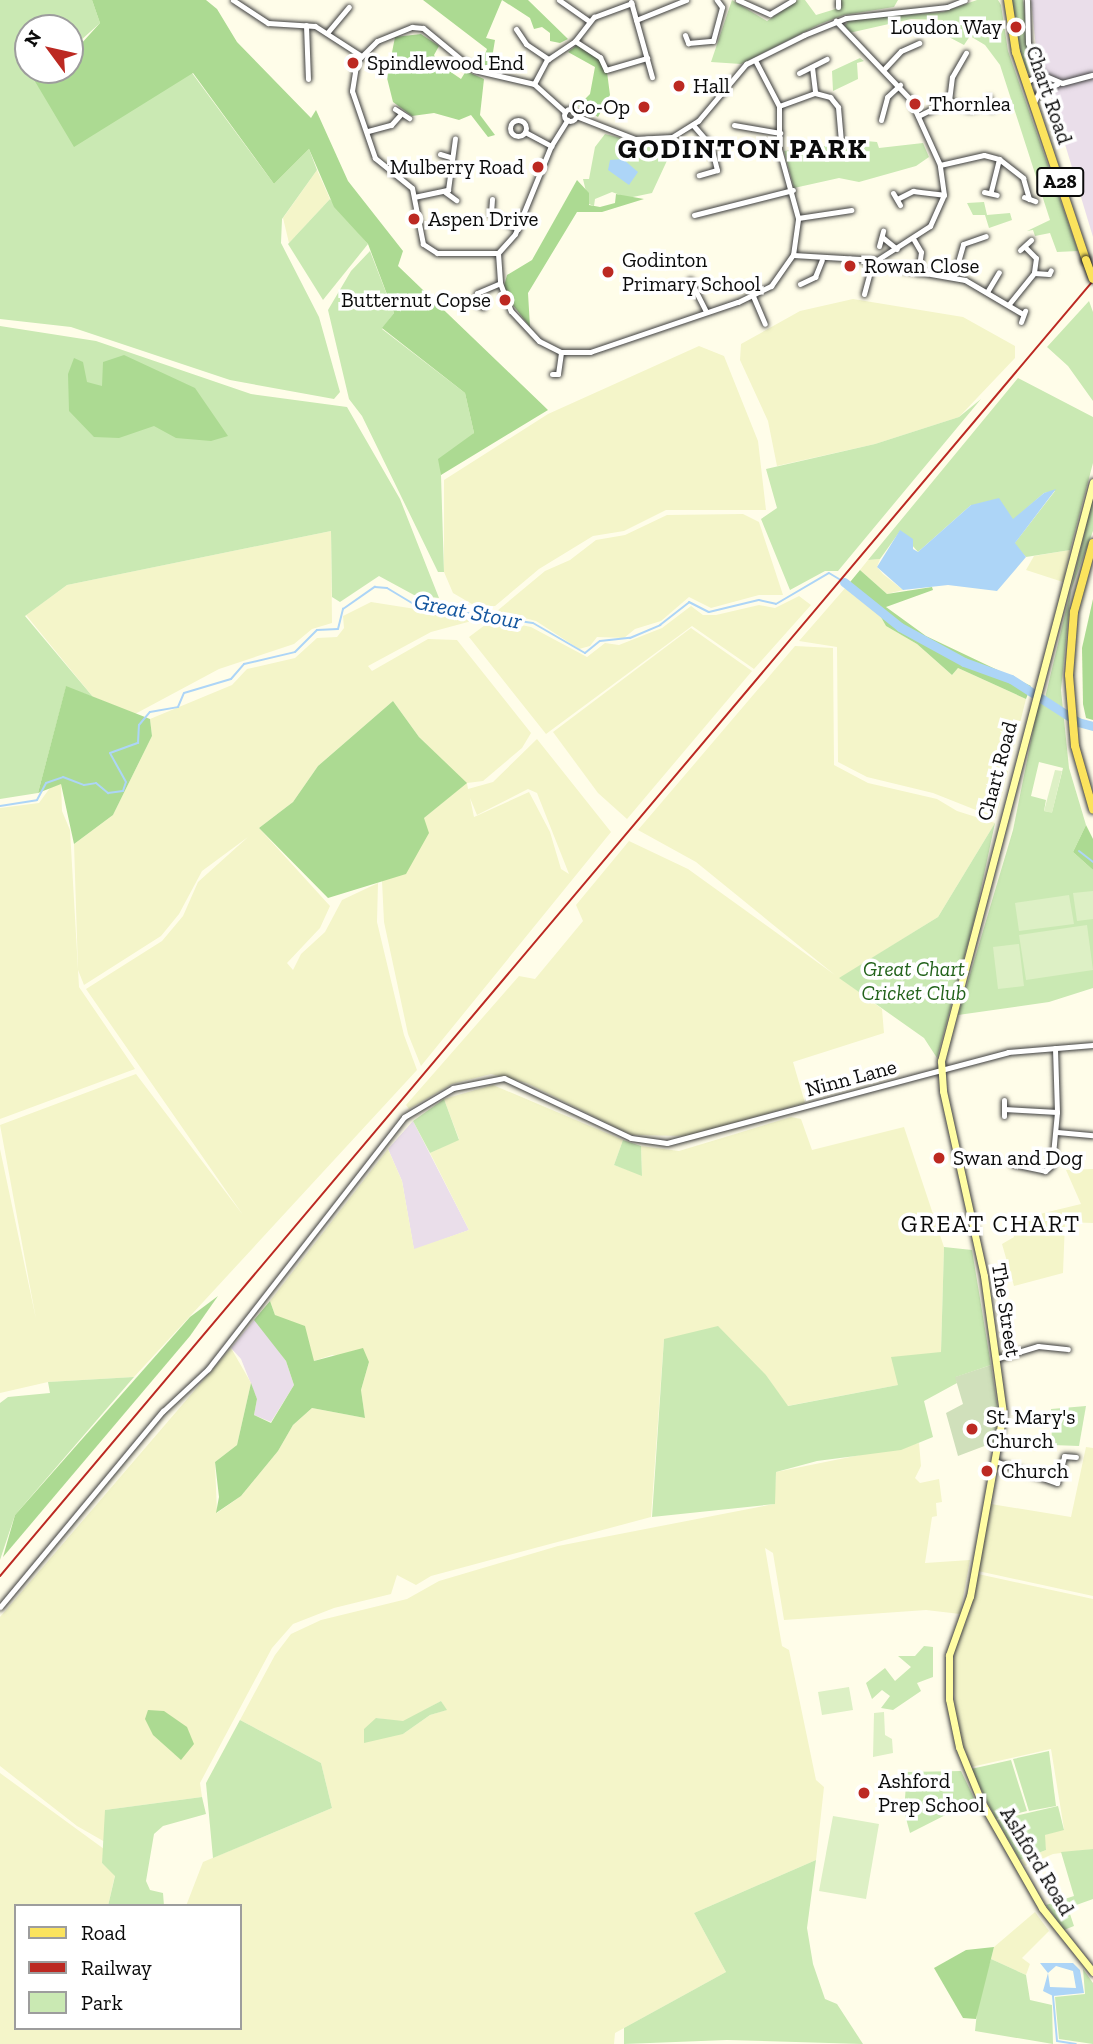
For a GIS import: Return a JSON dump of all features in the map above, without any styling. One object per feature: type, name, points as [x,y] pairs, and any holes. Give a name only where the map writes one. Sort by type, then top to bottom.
[{"type":"main road","name":"Chart Road","points":[[1008,0],[1009,27],[1093,279]]},
{"type":"main road","points":[[1093,542],[1072,625],[1070,706],[1072,727],[1093,809]]},
{"type":"street","points":[[233,0],[268,23],[306,25],[327,33],[360,55]]},
{"type":"street","points":[[636,20],[686,0]]},
{"type":"street","points":[[685,35],[688,43],[713,41],[719,0]]},
{"type":"street","points":[[738,0],[770,14],[793,0]]},
{"type":"street","points":[[903,0],[903,8]]},
{"type":"street","points":[[565,112],[572,110],[576,116],[645,140],[672,137],[693,125],[734,74],[755,60],[836,21],[903,8],[947,7],[965,0]]},
{"type":"street","points":[[1027,0],[1028,43],[1041,74],[1060,83]]},
{"type":"street","points":[[563,1],[589,21]]},
{"type":"street","points":[[534,84],[548,59],[575,41],[589,21],[631,1],[652,77]]},
{"type":"street","points":[[327,33],[346,9],[339,4]]},
{"type":"street","points":[[793,255],[868,263],[914,240],[934,221],[944,195],[940,165],[918,116],[900,85],[885,68],[843,34],[836,21]]},
{"type":"street","points":[[306,25],[307,79]]},
{"type":"street","points":[[498,253],[447,254],[427,249],[420,237],[414,197],[406,181],[379,165],[352,91],[360,55],[377,41],[412,27],[423,27],[480,73],[534,84],[565,112],[567,120]]},
{"type":"street","points":[[511,38],[517,31],[548,59]]},
{"type":"street","points":[[575,41],[600,57],[606,70],[647,58]]},
{"type":"street","points":[[885,68],[901,51],[919,43]]},
{"type":"street","points":[[949,101],[952,77],[966,58]]},
{"type":"street","points":[[799,73],[827,59]]},
{"type":"street","points":[[576,116],[567,120],[551,146],[517,229],[498,253],[500,283],[518,320],[539,341],[561,352],[590,352],[705,310],[753,296],[781,277],[793,255],[798,218],[793,190],[779,149],[779,106],[755,60]]},
{"type":"street","points":[[812,67],[816,93]]},
{"type":"street","points":[[298,69],[307,69]]},
{"type":"street","points":[[1026,82],[1041,74]]},
{"type":"street","points":[[1034,104],[1039,92],[1093,74]]},
{"type":"street","points":[[881,120],[887,97],[900,85]]},
{"type":"street","points":[[779,106],[816,93],[835,102],[841,141]]},
{"type":"street","points":[[918,116],[949,101],[969,109],[990,104]]},
{"type":"street","points":[[395,109],[400,115],[409,118]]},
{"type":"street","points":[[368,131],[391,125],[400,115]]},
{"type":"street","points":[[746,127],[747,118]]},
{"type":"street","points":[[693,125],[711,146],[718,170],[699,175]]},
{"type":"street","points":[[734,125],[780,133]]},
{"type":"street","points":[[525,132],[551,146]]},
{"type":"street","points":[[445,192],[452,177],[450,157],[455,138]]},
{"type":"street","points":[[440,154],[450,157]]},
{"type":"street","points":[[940,165],[984,155],[999,159],[1023,178],[1029,199]]},
{"type":"street","points":[[984,192],[994,193],[999,159]]},
{"type":"street","points":[[694,215],[793,190]]},
{"type":"street","points":[[893,193],[900,201],[913,191],[944,195]]},
{"type":"street","points":[[414,197],[445,192],[456,200]]},
{"type":"street","points":[[491,214],[492,200]]},
{"type":"street","points":[[798,218],[851,210]]},
{"type":"street","points":[[491,214],[517,229]]},
{"type":"street","points":[[484,218],[491,214]]},
{"type":"street","points":[[879,246],[882,234],[897,249]]},
{"type":"street","points":[[954,276],[963,244],[986,236]]},
{"type":"street","points":[[914,240],[921,252],[918,273]]},
{"type":"street","points":[[1009,304],[1034,273],[1036,258],[1023,249],[1031,240]]},
{"type":"street","points":[[800,284],[815,277],[822,260]]},
{"type":"street","points":[[864,294],[870,272],[868,263]]},
{"type":"street","points":[[902,269],[954,276],[1023,312],[1021,322]]},
{"type":"street","points":[[988,292],[999,272]]},
{"type":"street","points":[[1034,273],[1050,272],[1052,281]]},
{"type":"street","points":[[690,280],[705,310]]},
{"type":"street","points":[[483,307],[474,304],[480,290],[500,283]]},
{"type":"street","points":[[695,289],[703,284]]},
{"type":"street","points":[[753,296],[765,316],[765,324]]},
{"type":"street","points":[[557,375],[561,352]]},
{"type":"street","name":"Chart Road","points":[[941,1070],[1033,704],[1093,482]]},
{"type":"street","name":"Ninn Lane","points":[[0,1607],[163,1411],[208,1369],[332,1204],[404,1117],[453,1088],[504,1078],[631,1138],[649,1142],[709,1136],[768,1117],[1018,1050],[1093,1045]]},
{"type":"street","points":[[1013,1164],[1020,1169],[1049,1169],[1057,1132],[1055,1048]]},
{"type":"street","name":"The Street","points":[[941,1070],[984,1276],[1003,1413],[991,1474]]},
{"type":"street","points":[[1004,1100],[1004,1112],[1057,1112]]},
{"type":"street","points":[[1057,1132],[1093,1135]]},
{"type":"street","points":[[995,1359],[1038,1346],[1068,1349]]},
{"type":"street","points":[[995,1461],[1057,1483],[1064,1456],[1076,1457]]},
{"type":"street","name":"Ashford Road","points":[[991,1474],[971,1596],[947,1666],[955,1730],[981,1801],[1027,1883],[1053,1924],[1093,1972]]},
{"type":"shaded area","points":[[1031,0],[1093,0],[1093,237],[1036,48]]},
{"type":"shaded area","points":[[413,1121],[469,1230],[414,1250],[402,1181],[388,1149]]},
{"type":"shaded area","points":[[255,1319],[286,1361],[294,1385],[271,1422],[254,1415],[257,1399],[241,1359],[231,1348]]},
{"type":"green space","points":[[0,0],[92,0],[100,23],[84,37],[84,14],[14,14],[14,84],[84,84],[84,76],[192,73],[274,184],[309,149],[317,170],[282,219],[281,243],[319,317],[340,392],[334,399],[230,380],[71,327],[0,319]]},
{"type":"green space","points":[[92,0],[206,0],[217,9],[237,42],[311,118],[316,110],[348,181],[403,251],[398,266],[548,410],[441,475],[438,459],[474,433],[465,393],[382,328],[394,313],[368,244],[334,207],[309,149],[274,184],[193,73],[74,147],[37,84],[84,84],[84,41],[100,23]]},
{"type":"green space","points":[[423,0],[502,0],[486,38],[495,40],[490,70],[480,67],[487,49]]},
{"type":"green space","points":[[502,0],[528,0],[568,39],[560,43],[550,41],[550,33],[542,27],[534,29],[530,18]]},
{"type":"green space","points":[[732,0],[767,21],[798,0],[805,0],[816,15],[842,7],[841,0],[898,0],[894,7],[844,15],[820,24],[741,64],[711,62]]},
{"type":"green space","points":[[977,0],[998,0],[1001,5],[1008,51],[1078,251],[1057,252],[1050,233],[1035,236],[1033,230],[1027,231],[1050,220],[1000,65],[985,45],[970,36],[964,45],[947,36],[943,20],[911,19],[849,33],[843,28],[850,19],[943,12]]},
{"type":"green space","points":[[1012,0],[1023,0],[1032,74],[1025,72],[1019,58]]},
{"type":"green space","points":[[421,34],[439,46],[434,55],[439,64],[461,79],[466,71],[484,79],[480,115],[495,135],[488,137],[471,115],[459,120],[434,113],[412,116],[393,102],[387,78],[395,37]]},
{"type":"green space","points":[[577,45],[598,58],[607,72],[610,95],[598,117],[578,106],[590,94],[595,67],[568,52]]},
{"type":"green space","points":[[860,58],[864,61],[857,63],[858,79],[833,91],[832,71]]},
{"type":"green space","points":[[605,134],[641,143],[668,143],[671,152],[652,193],[628,198],[612,192],[595,199],[594,206],[589,204],[583,179],[589,179],[595,147]]},
{"type":"green space","points":[[877,142],[879,148],[923,143],[929,157],[916,166],[859,182],[839,178],[794,188],[784,151]]},
{"type":"green space","points":[[317,170],[330,199],[289,243],[283,218]]},
{"type":"green space","points":[[577,180],[589,193],[589,205],[600,207],[615,203],[616,194],[644,199],[602,212],[577,212],[528,293],[530,327],[509,300],[504,286],[507,275],[532,260]]},
{"type":"green space","points":[[330,199],[368,244],[323,300],[288,244]]},
{"type":"green space","points":[[984,202],[987,215],[1010,213],[1012,220],[989,228],[985,215],[973,215],[967,203]]},
{"type":"green space","points":[[370,251],[394,313],[382,329],[465,393],[474,433],[441,475],[444,572],[438,572],[362,416],[349,399],[328,310],[351,271]]},
{"type":"green space","points":[[853,299],[963,317],[1015,346],[1015,358],[959,417],[875,444],[777,466],[768,421],[740,360],[741,344],[800,311]]},
{"type":"green space","points":[[1089,301],[1093,312],[1093,401],[1068,366],[1047,347]]},
{"type":"green space","points":[[0,326],[96,341],[251,394],[347,407],[400,499],[439,598],[414,595],[379,576],[340,602],[332,597],[331,531],[67,585],[25,616],[93,697],[66,687],[38,793],[0,799]]},
{"type":"green space","points":[[699,346],[724,356],[758,441],[766,510],[666,510],[624,531],[593,536],[539,569],[495,606],[477,607],[453,593],[444,572],[444,480],[548,414]]},
{"type":"green space","points":[[124,355],[195,388],[228,436],[211,441],[176,438],[154,426],[119,438],[94,437],[69,411],[68,374],[74,358],[83,362],[87,382],[102,386],[103,362]]},
{"type":"green space","points":[[1018,378],[1093,417],[1093,463],[1070,550],[1026,557],[1014,544],[1055,491],[1044,493],[1013,520],[971,505],[918,552],[900,531],[880,559],[868,560]]},
{"type":"green space","points":[[981,399],[838,571],[825,571],[790,590],[761,519],[777,508],[766,469],[875,444],[959,417]]},
{"type":"green space","points":[[1093,497],[1093,531],[1071,590],[1061,690],[1069,768],[1086,825],[1073,852],[1093,870],[1093,988],[1049,1002],[958,1015],[1013,830],[1039,701],[1045,698]],"holes":[[[1039,762],[1063,768],[1052,812],[1044,811],[1046,800],[1031,796]]]},
{"type":"green space","points":[[743,514],[759,522],[783,595],[759,595],[711,608],[689,597],[661,621],[635,629],[624,638],[597,637],[590,646],[579,649],[536,621],[497,611],[545,571],[570,560],[596,540],[625,535],[667,515]]},
{"type":"green space","points":[[331,531],[332,623],[312,629],[294,644],[219,669],[135,714],[93,697],[26,615],[67,585]]},
{"type":"green space","points":[[1070,550],[1063,582],[1026,570],[1034,556]]},
{"type":"green space","points":[[880,559],[877,567],[903,590],[887,594],[860,570],[868,560]]},
{"type":"green space","points":[[860,570],[887,594],[932,587],[933,590],[886,607],[926,636],[1031,686],[1026,699],[958,668],[952,675],[917,644],[886,626],[877,610],[846,587]]},
{"type":"green space","points":[[846,587],[877,610],[886,626],[917,644],[952,675],[958,668],[1026,699],[996,818],[933,793],[867,777],[838,762],[837,647],[799,641]]},
{"type":"green space","points":[[799,596],[811,605],[754,669],[692,626],[546,734],[469,637],[493,619],[531,627],[587,657],[605,643],[619,645],[662,628],[691,606],[703,615],[716,615],[759,605],[775,608]]},
{"type":"green space","points":[[1093,599],[1093,720],[1086,718],[1083,704],[1082,648]]},
{"type":"green space","points":[[371,602],[479,619],[431,632],[368,666],[372,671],[428,639],[457,640],[531,733],[522,748],[483,781],[467,783],[468,789],[493,782],[537,739],[611,832],[421,1066],[408,1034],[384,922],[382,881],[424,818],[466,783],[419,737],[393,701],[318,766],[293,802],[259,828],[330,906],[320,928],[287,963],[293,970],[301,954],[325,932],[342,900],[378,883],[377,922],[404,1035],[417,1070],[134,1377],[48,1382],[0,1393],[0,1149],[36,1319],[0,1125],[136,1074],[243,1215],[86,989],[162,941],[183,916],[198,882],[248,837],[202,871],[179,914],[161,936],[84,985],[78,970],[74,844],[113,815],[152,736],[150,719],[232,685],[247,669],[295,658],[317,638],[337,637],[344,628],[343,616]],"holes":[[[528,789],[537,793],[569,874],[561,869],[550,832],[529,792],[474,817],[470,798],[477,815]]]},
{"type":"green space","points":[[691,628],[752,671],[627,819],[598,793],[553,732]]},
{"type":"green space","points":[[795,646],[833,648],[834,765],[868,783],[937,799],[957,811],[995,823],[938,917],[840,978],[882,1009],[884,1033],[793,1062],[805,1103],[687,1136],[631,1135],[527,1083],[491,1074],[452,1084],[409,1109],[406,1105],[519,976],[535,979],[583,921],[576,905],[629,841],[688,869],[835,975],[696,862],[638,830]]},
{"type":"green space","points":[[66,686],[150,719],[152,736],[113,815],[74,844],[61,784],[38,793]]},
{"type":"green space","points":[[393,701],[419,737],[467,783],[424,818],[429,833],[406,874],[328,898],[259,828],[293,802],[318,766]]},
{"type":"green space","points":[[1055,770],[1062,771],[1052,813],[1044,811]]},
{"type":"green space","points":[[61,783],[62,811],[70,830],[79,987],[135,1069],[0,1119],[0,808],[39,803],[52,785]]},
{"type":"green space","name":"Great Chart Cricket Club","points":[[995,823],[975,917],[937,1058],[924,1038],[839,978],[938,917]]},
{"type":"green space","points":[[1086,825],[1093,839],[1093,870],[1073,852]]},
{"type":"green space","points":[[1093,891],[1093,919],[1077,921],[1073,893]]},
{"type":"green space","points":[[1069,895],[1074,924],[1019,931],[1015,903]]},
{"type":"green space","points":[[1087,925],[1093,970],[1026,980],[1019,935]]},
{"type":"green space","points":[[1019,944],[1024,986],[998,989],[993,947]]},
{"type":"green space","points":[[493,1085],[623,1140],[614,1165],[642,1175],[641,1146],[679,1151],[791,1117],[801,1119],[812,1150],[904,1127],[944,1247],[941,1352],[898,1385],[787,1406],[766,1375],[664,1339],[651,1517],[431,1576],[416,1585],[397,1575],[391,1594],[334,1608],[293,1624],[272,1648],[200,1783],[202,1797],[105,1810],[105,1842],[77,1826],[0,1766],[0,1617],[231,1348],[251,1383],[237,1445],[215,1462],[217,1513],[241,1496],[278,1451],[293,1425],[312,1408],[365,1418],[361,1390],[369,1362],[332,1355],[314,1361],[275,1315],[270,1301],[388,1149],[402,1181],[414,1249],[469,1230],[430,1153],[459,1139],[444,1099]]},
{"type":"green space","points":[[444,1099],[459,1140],[430,1153],[413,1121]]},
{"type":"green space","points":[[623,1140],[641,1146],[642,1176],[614,1165]]},
{"type":"green space","points":[[1093,1169],[1093,1223],[1065,1222],[1063,1273],[1014,1286],[1002,1244],[1014,1237],[1011,1221],[1081,1204],[1066,1170]]},
{"type":"green space","points":[[944,1247],[972,1250],[991,1365],[956,1377],[957,1383],[924,1401],[933,1437],[901,1450],[817,1461],[776,1472],[775,1504],[652,1517],[664,1339],[718,1326],[766,1375],[788,1406],[898,1385],[891,1357],[941,1352]]},
{"type":"green space","points":[[218,1296],[190,1336],[3,1557],[15,1515],[190,1317]]},
{"type":"green space","points":[[270,1301],[275,1315],[305,1326],[314,1361],[363,1348],[369,1362],[361,1390],[365,1418],[312,1408],[293,1425],[278,1451],[241,1496],[216,1513],[219,1497],[215,1462],[237,1445],[251,1383],[257,1399],[254,1415],[271,1423],[294,1385],[286,1361],[254,1320]]},
{"type":"green space","points":[[991,1365],[998,1409],[995,1442],[958,1456],[946,1413],[963,1404],[955,1377]]},
{"type":"green space","points":[[134,1377],[15,1515],[0,1560],[0,1403],[8,1397],[50,1393],[48,1382]]},
{"type":"green space","points":[[1086,1406],[1079,1446],[1052,1445],[1051,1409]]},
{"type":"green space","points":[[919,1443],[921,1466],[915,1478],[920,1483],[939,1479],[942,1502],[936,1503],[937,1516],[932,1517],[925,1563],[970,1560],[960,1614],[926,1610],[784,1620],[773,1553],[765,1548],[782,1646],[789,1650],[816,1780],[824,1787],[816,1860],[694,1913],[726,1972],[615,2033],[614,2044],[0,2044],[0,1773],[104,1849],[102,1863],[115,1875],[108,1904],[14,1904],[14,2030],[242,2030],[242,1904],[187,1904],[203,1862],[332,1808],[321,1763],[240,1720],[275,1655],[291,1634],[321,1620],[407,1599],[439,1581],[558,1546],[774,1504],[776,1472]],"holes":[[[441,1701],[446,1710],[430,1715],[403,1734],[376,1718],[403,1722]]]},
{"type":"green space","points":[[1086,1447],[1093,1448],[1093,1596],[978,1571],[991,1504],[1071,1517]]},
{"type":"green space","points":[[978,1574],[1093,1599],[1093,1849],[1053,1854],[1025,1866],[1020,1860],[1046,1850],[1044,1835],[1064,1829],[1051,1749],[971,1767],[957,1726],[953,1673],[955,1648],[968,1618]]},
{"type":"green space","points":[[924,1646],[933,1647],[933,1677],[917,1683],[921,1691],[893,1710],[881,1708],[890,1696],[882,1690],[872,1699],[866,1683],[885,1668],[895,1681],[911,1667],[898,1656],[915,1656]]},
{"type":"green space","points":[[849,1687],[853,1710],[822,1715],[818,1692]]},
{"type":"green space","points":[[441,1701],[447,1710],[430,1715],[403,1734],[364,1743],[364,1729],[376,1718],[403,1721]]},
{"type":"green space","points":[[148,1710],[164,1711],[187,1727],[194,1744],[181,1760],[153,1735],[145,1719]]},
{"type":"green space","points":[[884,1712],[885,1735],[892,1739],[893,1753],[873,1757],[874,1713]]},
{"type":"green space","points":[[240,1720],[321,1763],[332,1808],[213,1858],[206,1783]]},
{"type":"green space","points":[[1049,1751],[1056,1806],[1029,1811],[1013,1759]]},
{"type":"green space","points":[[1011,1760],[1027,1811],[996,1819],[971,1769]]},
{"type":"green space","points":[[961,1771],[975,1800],[910,1833],[904,1811],[907,1772]]},
{"type":"green space","points":[[202,1797],[206,1814],[163,1826],[154,1834],[146,1881],[150,1890],[163,1893],[164,1904],[108,1904],[115,1876],[102,1863],[105,1810]]},
{"type":"green space","points":[[1058,1806],[1064,1830],[1045,1835],[1046,1850],[1020,1860],[997,1820]]},
{"type":"green space","points":[[833,1816],[879,1824],[866,1899],[819,1891]]},
{"type":"green space","points":[[1093,1849],[1093,1899],[1068,1908],[1074,1926],[1064,1930],[1046,1905],[1074,1896],[1061,1852]]},
{"type":"green space","points":[[816,1860],[807,1928],[813,1964],[825,1999],[837,2004],[863,2044],[727,2040],[624,2044],[624,2028],[726,1972],[694,1913]]},
{"type":"green space","points":[[1035,1912],[1049,1931],[1022,1958],[1030,1964],[1026,1975],[991,1959],[994,1947]]},
{"type":"green space","points":[[994,1947],[976,2019],[963,2018],[934,1968],[966,1950]]},
{"type":"green space","points":[[991,1959],[1026,1975],[1030,2000],[1052,2005],[1053,2044],[975,2031],[979,1994]]},
{"type":"green space","points":[[1083,1969],[1093,1983],[1093,2044],[1059,2039],[1055,1997],[1085,1994]]},
{"type":"water","points":[[623,159],[638,172],[629,185],[608,170],[610,160]]},
{"type":"water","points":[[1056,489],[1015,543],[1026,557],[997,591],[948,585],[903,590],[877,567],[900,530],[913,539],[913,549],[918,552],[971,505],[999,498],[1013,519],[1044,493]]},
{"type":"water","points":[[1040,1963],[1073,1963],[1080,1970],[1084,1993],[1053,1996],[1043,1991],[1048,1973]],"holes":[[[1056,1966],[1073,1971],[1076,1988],[1050,1987],[1048,1973]]]},
{"type":"waterway","name":"Great Stour","points":[[0,806],[37,800],[46,783],[63,777],[84,785],[96,783],[108,793],[123,791],[126,782],[110,753],[138,743],[139,725],[150,712],[178,707],[184,693],[231,679],[244,664],[295,652],[317,630],[338,629],[343,609],[375,587],[387,588],[415,605],[533,623],[585,653],[600,641],[630,638],[660,625],[689,602],[709,612],[759,600],[776,604],[829,573],[844,582]]},
{"type":"waterway","name":"Great Stour","points":[[844,582],[900,627],[964,662],[1011,679],[1078,722],[1093,726]]},
{"type":"waterway","points":[[1079,851],[1093,862]]},
{"type":"waterway","points":[[1053,1996],[1057,2041],[1076,2044]]},
{"type":"railway","points":[[0,1576],[1093,281]]},
{"type":"place","name":"Loudon Way","points":[[1016,27]]},
{"type":"place","name":"Spindlewood End","points":[[353,63]]},
{"type":"place","name":"Hall","points":[[679,86]]},
{"type":"place","name":"Thornlea","points":[[915,104]]},
{"type":"place","name":"Co-Op","points":[[644,107]]},
{"type":"place","name":"Mulberry Road","points":[[538,167]]},
{"type":"place","name":"Aspen Drive","points":[[414,219]]},
{"type":"place","name":"Rowan Close","points":[[850,266]]},
{"type":"place","name":"Godinton Primary School","points":[[608,272]]},
{"type":"place","name":"Butternut Copse","points":[[505,300]]},
{"type":"place","name":"Swan and Dog","points":[[939,1158]]},
{"type":"place","name":"St. Mary's Church","points":[[972,1429]]},
{"type":"place","name":"Church","points":[[987,1471]]},
{"type":"place","name":"Ashford Prep School","points":[[864,1793]]},
{"type":"district","name":"GODINTON PARK","points":[[743,149]]},
{"type":"district","name":"GREAT CHART","points":[[991,1224]]}]
